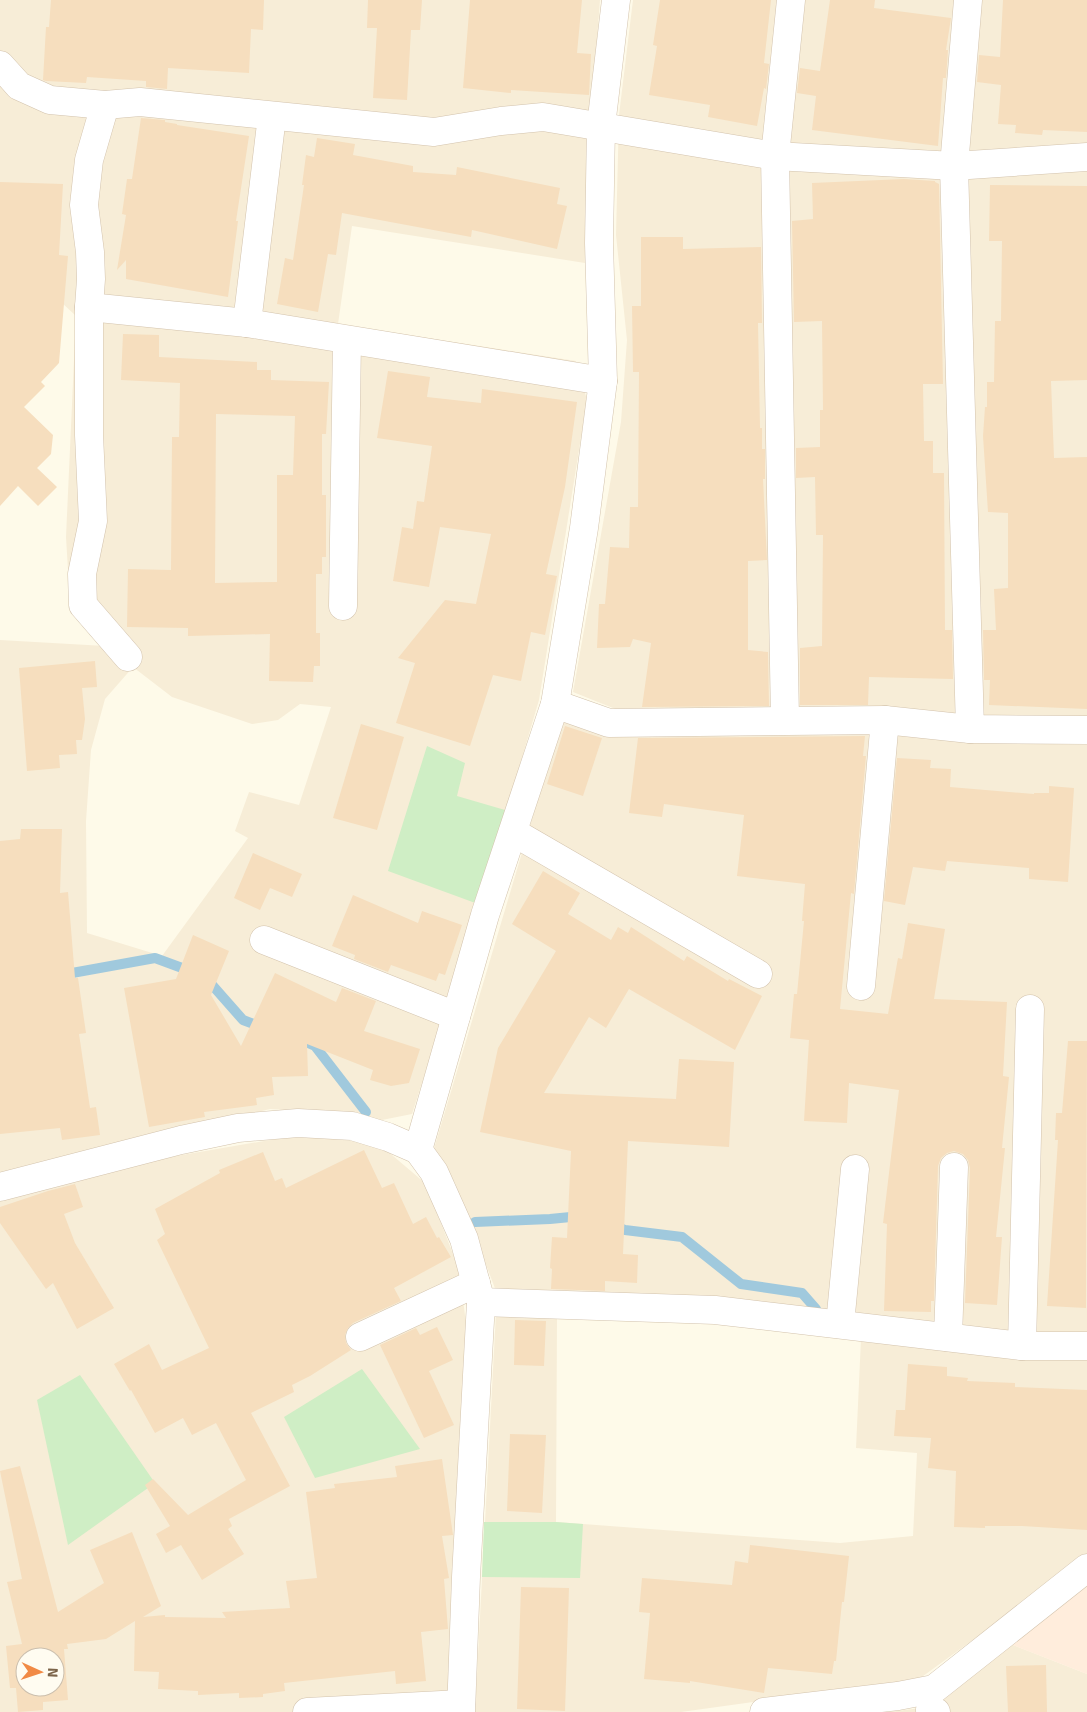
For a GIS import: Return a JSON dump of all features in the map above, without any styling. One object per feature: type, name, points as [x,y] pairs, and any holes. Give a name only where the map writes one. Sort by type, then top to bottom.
[{"type":"street","points":[[418,1150],[485,915],[555,704],[584,528],[603,381],[599,244],[601,126],[616,0]]},
{"type":"street","points":[[785,720],[775,156],[791,0]]},
{"type":"street","points":[[968,0],[954,166],[970,729]]},
{"type":"street","points":[[0,65],[18,86],[50,100],[106,105],[140,102],[434,132],[501,121],[543,117],[775,156],[954,166],[1087,157]]},
{"type":"street","points":[[106,105],[89,160],[84,205],[91,270],[89,307],[89,434],[93,521],[82,574],[83,605],[128,657]]},
{"type":"street","points":[[247,323],[272,116]]},
{"type":"street","points":[[89,307],[247,323],[603,381]]},
{"type":"street","points":[[343,606],[347,340]]},
{"type":"street","points":[[555,704],[609,723],[885,720],[970,729],[1087,730]]},
{"type":"street","points":[[862,986],[885,720]]},
{"type":"street","points":[[513,832],[758,974]]},
{"type":"street","points":[[264,940],[456,1016]]},
{"type":"street","points":[[1022,1346],[1030,1009]]},
{"type":"street","points":[[0,1187],[181,1140],[246,1128],[298,1123],[352,1126],[388,1137],[418,1150],[434,1172],[464,1239],[479,1293],[461,1708],[307,1712]]},
{"type":"street","points":[[948,1337],[954,1167]]},
{"type":"street","points":[[840,1324],[855,1169]]},
{"type":"street","points":[[360,1337],[479,1293],[716,1310],[1022,1346],[1087,1346]]},
{"type":"street","points":[[764,1712],[898,1696],[932,1706],[1087,1568]]},
{"type":"shaded area","points":[[0,0],[600,0],[589,144],[585,263],[352,226],[338,324],[576,361],[587,400],[539,700],[475,917],[412,1114],[372,1122],[319,1112],[270,1109],[0,1175],[0,640],[105,646],[76,608],[68,570],[66,537],[76,316],[0,245]],"holes":[[[133,667],[172,697],[252,724],[278,720],[300,704],[331,707],[299,805],[249,792],[235,831],[248,838],[162,956],[87,933],[86,821],[91,750],[105,699]]]},
{"type":"shaded area","points":[[633,0],[1087,0],[1087,720],[623,712],[573,692],[621,422],[627,340],[616,235],[619,115]]},
{"type":"shaded area","points":[[562,718],[886,726],[975,742],[1087,745],[1087,1336],[496,1291],[455,1183],[433,1152]]},
{"type":"shaded area","points":[[299,1135],[379,1144],[425,1183],[459,1269],[466,1323],[450,1712],[0,1712],[0,1194],[89,1171]]},
{"type":"shaded area","points":[[496,1313],[557,1317],[556,1522],[840,1543],[913,1536],[917,1453],[856,1448],[861,1339],[1078,1360],[1087,1358],[1087,1557],[919,1679],[681,1712],[475,1712]]},
{"type":"shaded area","points":[[1087,1582],[1087,1674],[1008,1643]]},
{"type":"shaded area","points":[[1008,1643],[1087,1674],[1087,1712],[888,1712],[930,1707]]},
{"type":"green space","points":[[427,746],[465,763],[457,796],[505,810],[478,904],[388,871]]},
{"type":"green space","points":[[362,1369],[420,1449],[315,1478],[284,1417]]},
{"type":"green space","points":[[80,1375],[155,1483],[68,1545],[37,1400]]},
{"type":"green space","points":[[484,1522],[583,1524],[580,1578],[482,1577]]},
{"type":"building","points":[[51,0],[264,0],[263,30],[251,29],[249,73],[168,68],[167,89],[146,87],[146,81],[87,77],[86,83],[46,81],[43,80],[46,27],[49,27]]},
{"type":"building","points":[[368,0],[422,0],[420,30],[411,30],[407,100],[373,98],[377,28],[367,28]]},
{"type":"building","points":[[470,0],[582,0],[577,53],[591,54],[589,95],[511,90],[511,93],[463,88]]},
{"type":"building","points":[[660,0],[771,0],[764,63],[769,64],[766,89],[764,88],[757,126],[708,117],[710,105],[649,95],[657,46],[653,45]]},
{"type":"building","points":[[830,0],[875,0],[874,8],[951,18],[946,50],[948,50],[946,78],[943,78],[938,146],[812,130],[816,96],[797,93],[800,68],[820,71]]},
{"type":"building","points":[[1003,0],[1087,0],[1087,132],[1043,130],[1042,135],[1015,133],[1016,125],[998,124],[1001,85],[977,82],[979,55],[1000,57]]},
{"type":"building","points":[[141,118],[165,120],[165,122],[177,125],[249,136],[236,221],[238,221],[228,297],[126,279],[126,260],[117,270],[126,215],[122,214],[127,179],[132,179]]},
{"type":"building","points":[[317,138],[355,144],[353,155],[413,166],[413,172],[456,175],[457,167],[560,188],[557,204],[567,206],[557,249],[472,230],[471,237],[342,213],[336,255],[328,254],[318,312],[277,304],[285,258],[293,260],[304,185],[302,185],[306,155],[314,157]]},
{"type":"building","points":[[904,179],[935,181],[939,184],[943,384],[923,384],[924,441],[933,441],[933,473],[944,473],[945,630],[952,630],[953,679],[869,677],[868,705],[800,705],[800,648],[822,646],[823,535],[816,535],[815,477],[796,478],[796,448],[820,447],[820,410],[823,410],[822,321],[794,322],[792,221],[813,219],[812,183]]},
{"type":"building","points":[[0,182],[63,184],[59,255],[68,256],[59,363],[41,382],[45,386],[24,407],[53,435],[51,454],[37,468],[57,487],[38,506],[18,486],[0,506]]},
{"type":"building","points":[[990,185],[1087,186],[1087,380],[1051,381],[1054,458],[1087,457],[1087,709],[989,705],[990,680],[984,680],[983,630],[996,630],[994,589],[1008,588],[1008,513],[988,512],[983,436],[985,407],[987,407],[987,382],[994,382],[995,321],[1001,321],[1002,241],[989,241]]},
{"type":"building","points":[[641,237],[683,237],[683,249],[761,247],[762,323],[758,323],[760,428],[762,428],[762,449],[765,449],[765,479],[763,479],[767,560],[748,561],[748,650],[768,652],[769,706],[642,707],[651,643],[633,639],[630,647],[597,648],[599,604],[605,604],[610,547],[629,548],[630,507],[638,507],[639,372],[633,372],[632,306],[641,306]]},
{"type":"building","points":[[123,334],[159,335],[159,357],[257,362],[257,370],[271,370],[271,380],[329,382],[326,434],[322,434],[322,495],[326,495],[326,557],[322,557],[322,574],[316,574],[316,633],[320,633],[320,666],[314,666],[313,682],[269,681],[270,634],[188,636],[188,628],[127,627],[128,569],[171,570],[172,437],[179,437],[180,383],[121,380]],"holes":[[[216,414],[295,416],[293,475],[277,475],[277,582],[215,583]]]},
{"type":"building","points":[[388,371],[430,377],[427,397],[481,403],[482,389],[577,402],[565,487],[546,574],[557,576],[545,635],[531,632],[521,681],[493,675],[470,746],[396,723],[415,663],[398,658],[445,600],[476,604],[491,534],[440,527],[429,587],[393,581],[402,527],[413,529],[417,501],[424,502],[432,446],[377,438]]},
{"type":"building","points":[[95,661],[97,687],[82,688],[85,719],[82,740],[76,740],[77,754],[59,755],[60,768],[27,771],[19,668]]},
{"type":"building","points":[[361,724],[404,737],[377,830],[333,818]]},
{"type":"building","points":[[565,726],[602,738],[583,796],[547,784]]},
{"type":"building","points":[[865,736],[863,756],[866,756],[854,894],[851,893],[840,1009],[888,1014],[898,958],[902,959],[908,923],[945,929],[934,999],[1007,1002],[1003,1076],[1009,1077],[1002,1148],[1005,1148],[996,1237],[1002,1237],[997,1305],[965,1303],[970,1168],[968,1160],[963,1154],[954,1151],[947,1153],[941,1158],[938,1166],[934,1301],[931,1301],[931,1312],[884,1311],[887,1224],[883,1223],[899,1090],[849,1083],[847,1123],[804,1121],[809,1040],[790,1038],[794,994],[797,994],[804,921],[802,921],[805,884],[737,876],[744,815],[664,804],[662,817],[629,813],[638,738]]},
{"type":"building","points":[[897,758],[931,760],[930,768],[951,769],[950,787],[1034,794],[1049,793],[1049,786],[1074,788],[1068,882],[1029,879],[1029,868],[947,861],[945,871],[913,867],[905,905],[884,901]]},
{"type":"building","points":[[21,829],[62,829],[60,893],[68,892],[75,978],[78,978],[86,1033],[79,1034],[90,1108],[96,1107],[100,1135],[62,1140],[60,1128],[0,1134],[0,841],[20,839]]},
{"type":"building","points":[[253,853],[302,874],[292,897],[270,888],[260,910],[234,898]]},
{"type":"building","points":[[543,871],[580,893],[568,914],[611,940],[618,927],[628,933],[631,927],[684,961],[687,956],[728,981],[729,979],[762,996],[735,1050],[629,989],[606,1028],[589,1017],[544,1093],[676,1099],[679,1059],[734,1062],[729,1147],[628,1141],[623,1254],[638,1255],[637,1283],[605,1281],[605,1291],[551,1289],[552,1237],[567,1238],[571,1151],[480,1132],[498,1048],[556,951],[512,924]]},
{"type":"building","points":[[353,895],[418,923],[422,911],[462,925],[445,975],[439,973],[436,981],[391,965],[388,972],[354,959],[355,955],[332,946]]},
{"type":"building","points":[[193,935],[229,951],[211,995],[241,1046],[275,973],[336,1002],[342,988],[376,1001],[364,1031],[420,1049],[409,1083],[391,1086],[370,1080],[373,1070],[307,1044],[308,1076],[272,1077],[274,1095],[256,1098],[257,1105],[204,1112],[205,1117],[149,1127],[124,988],[176,979]]},
{"type":"building","points":[[1068,1041],[1087,1041],[1086,1308],[1047,1306],[1058,1140],[1055,1140],[1056,1113],[1062,1113]]},
{"type":"building","points":[[364,1150],[382,1188],[394,1183],[413,1224],[426,1217],[437,1238],[439,1237],[451,1257],[394,1288],[401,1301],[353,1323],[345,1335],[346,1343],[351,1350],[292,1385],[294,1392],[251,1413],[290,1486],[229,1519],[232,1526],[228,1529],[244,1554],[202,1580],[181,1545],[166,1553],[156,1534],[170,1526],[145,1485],[153,1479],[188,1515],[246,1480],[216,1423],[192,1435],[183,1418],[155,1433],[114,1364],[149,1344],[162,1370],[209,1348],[157,1240],[165,1234],[155,1209],[220,1173],[219,1170],[263,1152],[275,1181],[282,1178],[286,1188]]},
{"type":"building","points":[[75,1184],[83,1207],[64,1214],[75,1243],[114,1308],[77,1329],[53,1283],[46,1289],[0,1223],[0,1207]]},
{"type":"building","points":[[515,1320],[546,1321],[544,1366],[514,1365]]},
{"type":"building","points":[[437,1327],[453,1360],[429,1371],[454,1425],[424,1438],[380,1345],[416,1328],[420,1335]]},
{"type":"building","points":[[908,1364],[947,1367],[947,1376],[968,1378],[967,1381],[1015,1383],[1015,1387],[1087,1390],[1087,1530],[1022,1526],[954,1527],[956,1471],[928,1468],[931,1438],[894,1436],[896,1410],[905,1410]]},
{"type":"building","points":[[510,1434],[546,1435],[542,1513],[507,1511]]},
{"type":"building","points":[[442,1459],[453,1535],[442,1536],[449,1578],[444,1579],[448,1629],[421,1632],[426,1681],[396,1684],[395,1671],[284,1683],[285,1691],[263,1694],[263,1697],[239,1698],[239,1693],[198,1695],[198,1691],[158,1689],[159,1672],[134,1671],[135,1621],[106,1639],[67,1644],[68,1649],[65,1649],[65,1647],[15,1647],[15,1688],[10,1688],[6,1646],[22,1644],[7,1582],[22,1579],[0,1471],[20,1466],[58,1612],[104,1583],[90,1550],[132,1532],[161,1606],[143,1617],[165,1615],[165,1617],[226,1618],[222,1612],[290,1608],[286,1581],[317,1578],[306,1492],[335,1488],[334,1484],[397,1477],[395,1466]]},
{"type":"building","points":[[750,1545],[849,1556],[836,1661],[834,1661],[832,1674],[768,1668],[764,1693],[690,1681],[690,1683],[644,1679],[650,1613],[639,1612],[642,1578],[732,1585],[735,1561],[748,1563]]},
{"type":"building","points":[[521,1587],[569,1588],[565,1711],[517,1709]]},
{"type":"building","points":[[65,1662],[68,1700],[43,1702],[43,1710],[18,1712],[17,1697],[65,1697]]},
{"type":"building","points":[[1046,1665],[1047,1712],[1008,1712],[1006,1666]]},
{"type":"waterway","points":[[61,975],[155,958],[193,972]]},
{"type":"waterway","points":[[206,978],[243,1020],[264,1028]]},
{"type":"waterway","points":[[306,1042],[315,1046],[366,1112]]},
{"type":"waterway","points":[[475,1222],[581,1216]]},
{"type":"waterway","points":[[613,1225],[625,1230],[682,1237],[741,1284],[802,1293],[816,1309]]}]
